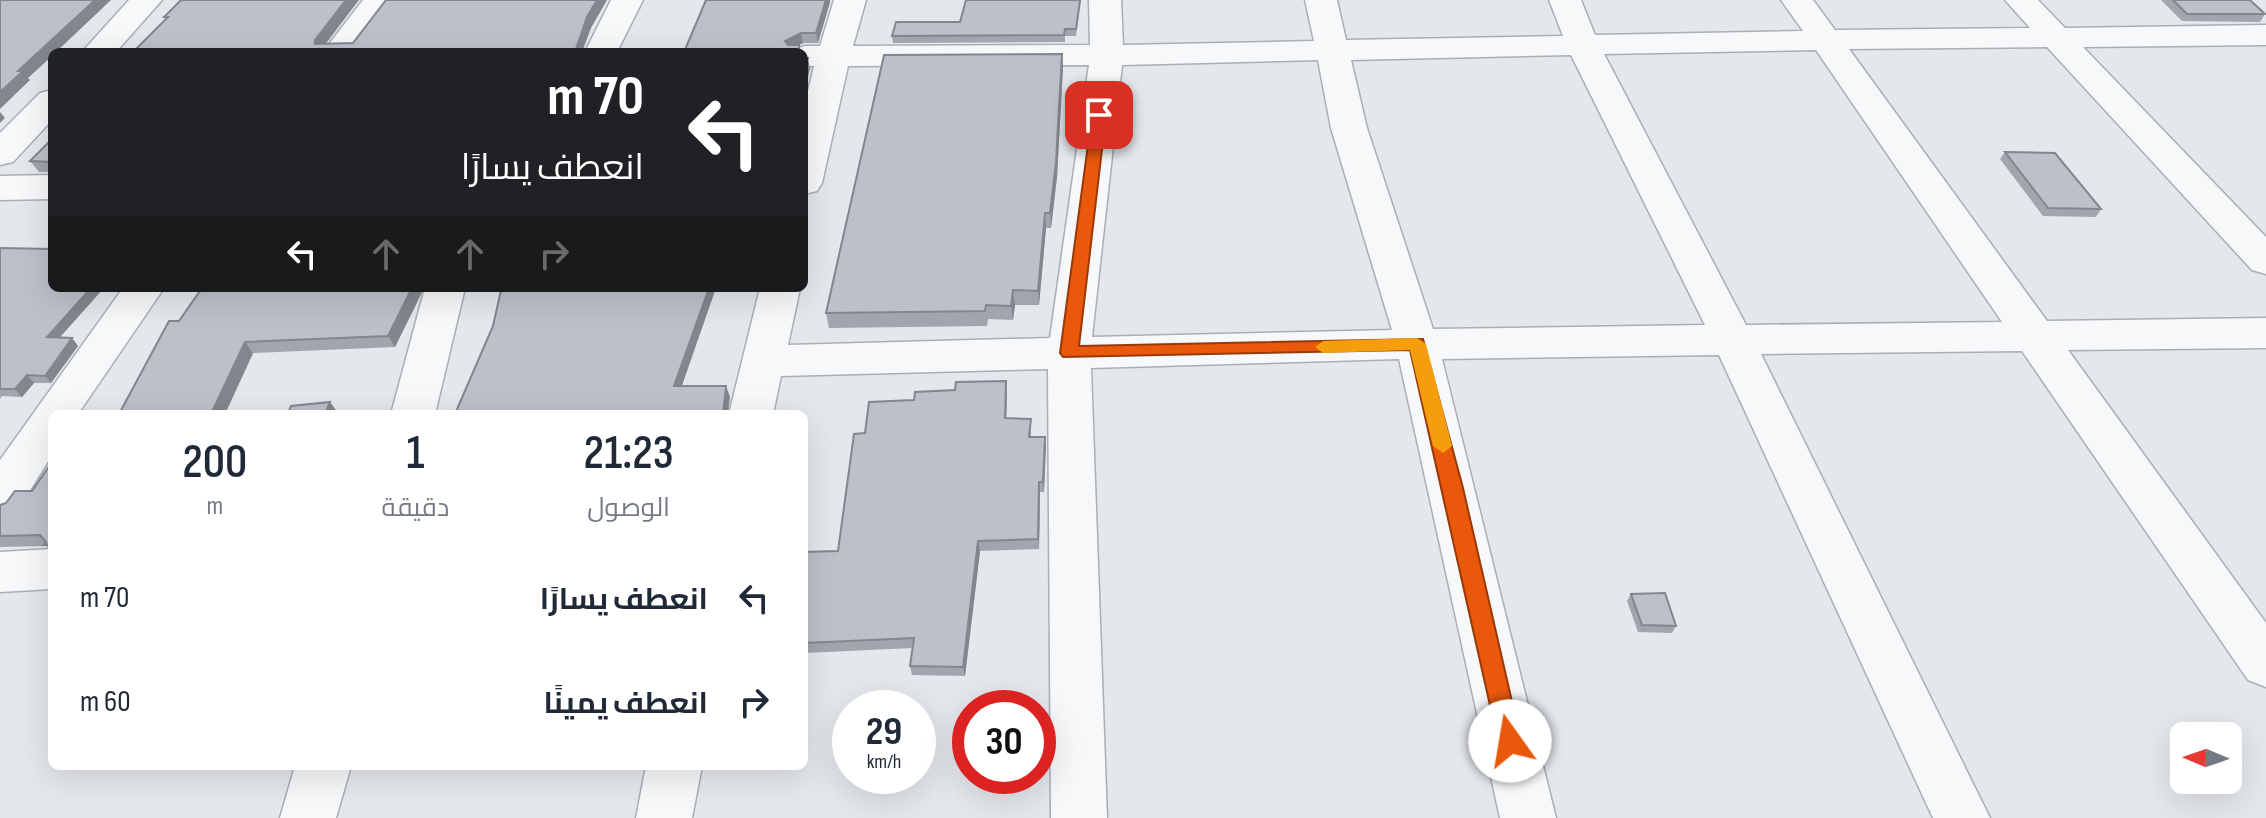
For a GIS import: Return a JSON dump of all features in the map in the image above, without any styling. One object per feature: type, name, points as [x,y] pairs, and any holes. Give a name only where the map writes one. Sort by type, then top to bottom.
[{"type":"street","points":[[102,48],[146,0]]},
{"type":"street","points":[[342,48],[379,0]]},
{"type":"street","points":[[603,48],[627,0]]},
{"type":"street","points":[[808,147],[818,56],[850,0]]},
{"type":"street","points":[[1079,818],[1069,353],[1107,55],[1105,0]]},
{"type":"street","points":[[1321,0],[1349,128],[1417,344],[1528,818]]},
{"type":"street","points":[[1565,0],[1583,46],[1733,340],[1962,818]]},
{"type":"street","points":[[1797,0],[2266,664]]},
{"type":"street","points":[[2021,0],[2266,261]]},
{"type":"street","points":[[818,56],[1107,55],[2057,38],[2263,18]]},
{"type":"street","points":[[0,154],[48,104]]},
{"type":"street","points":[[0,188],[48,187]]},
{"type":"street","points":[[57,410],[141,292]]},
{"type":"street","points":[[414,410],[444,292]]},
{"type":"street","points":[[752,410],[779,292]]},
{"type":"street","points":[[764,361],[1417,344],[2266,333]]},
{"type":"street","points":[[0,498],[48,424]]},
{"type":"street","points":[[0,572],[48,569]]},
{"type":"street","points":[[308,818],[322,770]]},
{"type":"street","points":[[664,818],[673,770]]},
{"type":"building","points":[[0,0],[95,0],[18,71],[23,71],[0,92]]},
{"type":"building","points":[[181,0],[346,0],[315,44],[353,43],[386,0],[597,0],[587,17],[576,48],[137,48],[168,17],[164,17]]},
{"type":"building","points":[[706,0],[826,0],[816,33],[801,33],[785,41],[788,45],[799,45],[799,48],[686,48]]},
{"type":"building","points":[[966,0],[1080,0],[1076,29],[1065,29],[1064,35],[892,36],[896,22],[960,22]]},
{"type":"building","points":[[2173,0],[2250,0],[2265,14],[2187,14]]},
{"type":"building","points":[[1062,54],[1056,162],[1050,213],[1045,213],[1038,291],[1013,290],[1011,306],[986,305],[985,311],[826,313],[884,55]]},
{"type":"building","points":[[48,143],[48,162],[30,161]]},
{"type":"building","points":[[2005,152],[2055,153],[2101,209],[2048,208]]},
{"type":"building","points":[[0,248],[48,249],[48,292],[87,292],[47,337],[72,338],[45,376],[27,375],[15,389],[0,389]]},
{"type":"building","points":[[199,292],[410,292],[388,336],[245,342],[213,410],[121,410],[169,321],[179,321]]},
{"type":"building","points":[[501,292],[708,292],[674,386],[726,386],[723,410],[457,410],[493,326]]},
{"type":"building","points":[[1006,381],[1005,418],[1031,419],[1029,437],[1045,437],[1043,482],[1039,482],[1038,539],[978,541],[963,667],[910,666],[914,638],[808,643],[808,552],[838,551],[854,434],[865,433],[869,402],[914,400],[915,392],[955,390],[956,382]]},
{"type":"building","points":[[330,402],[327,410],[290,410],[291,406]]},
{"type":"building","points":[[48,468],[48,544],[44,545],[46,542],[40,535],[0,536],[0,505],[6,503],[15,491],[32,491]]},
{"type":"building","points":[[1665,593],[1676,626],[1642,625],[1631,594]]},
{"type":"slow traffic","points":[[1323,347],[1417,344],[1443,446]]},
{"type":"route","points":[[1099,115],[1069,353],[1417,344],[1510,741]]}]
